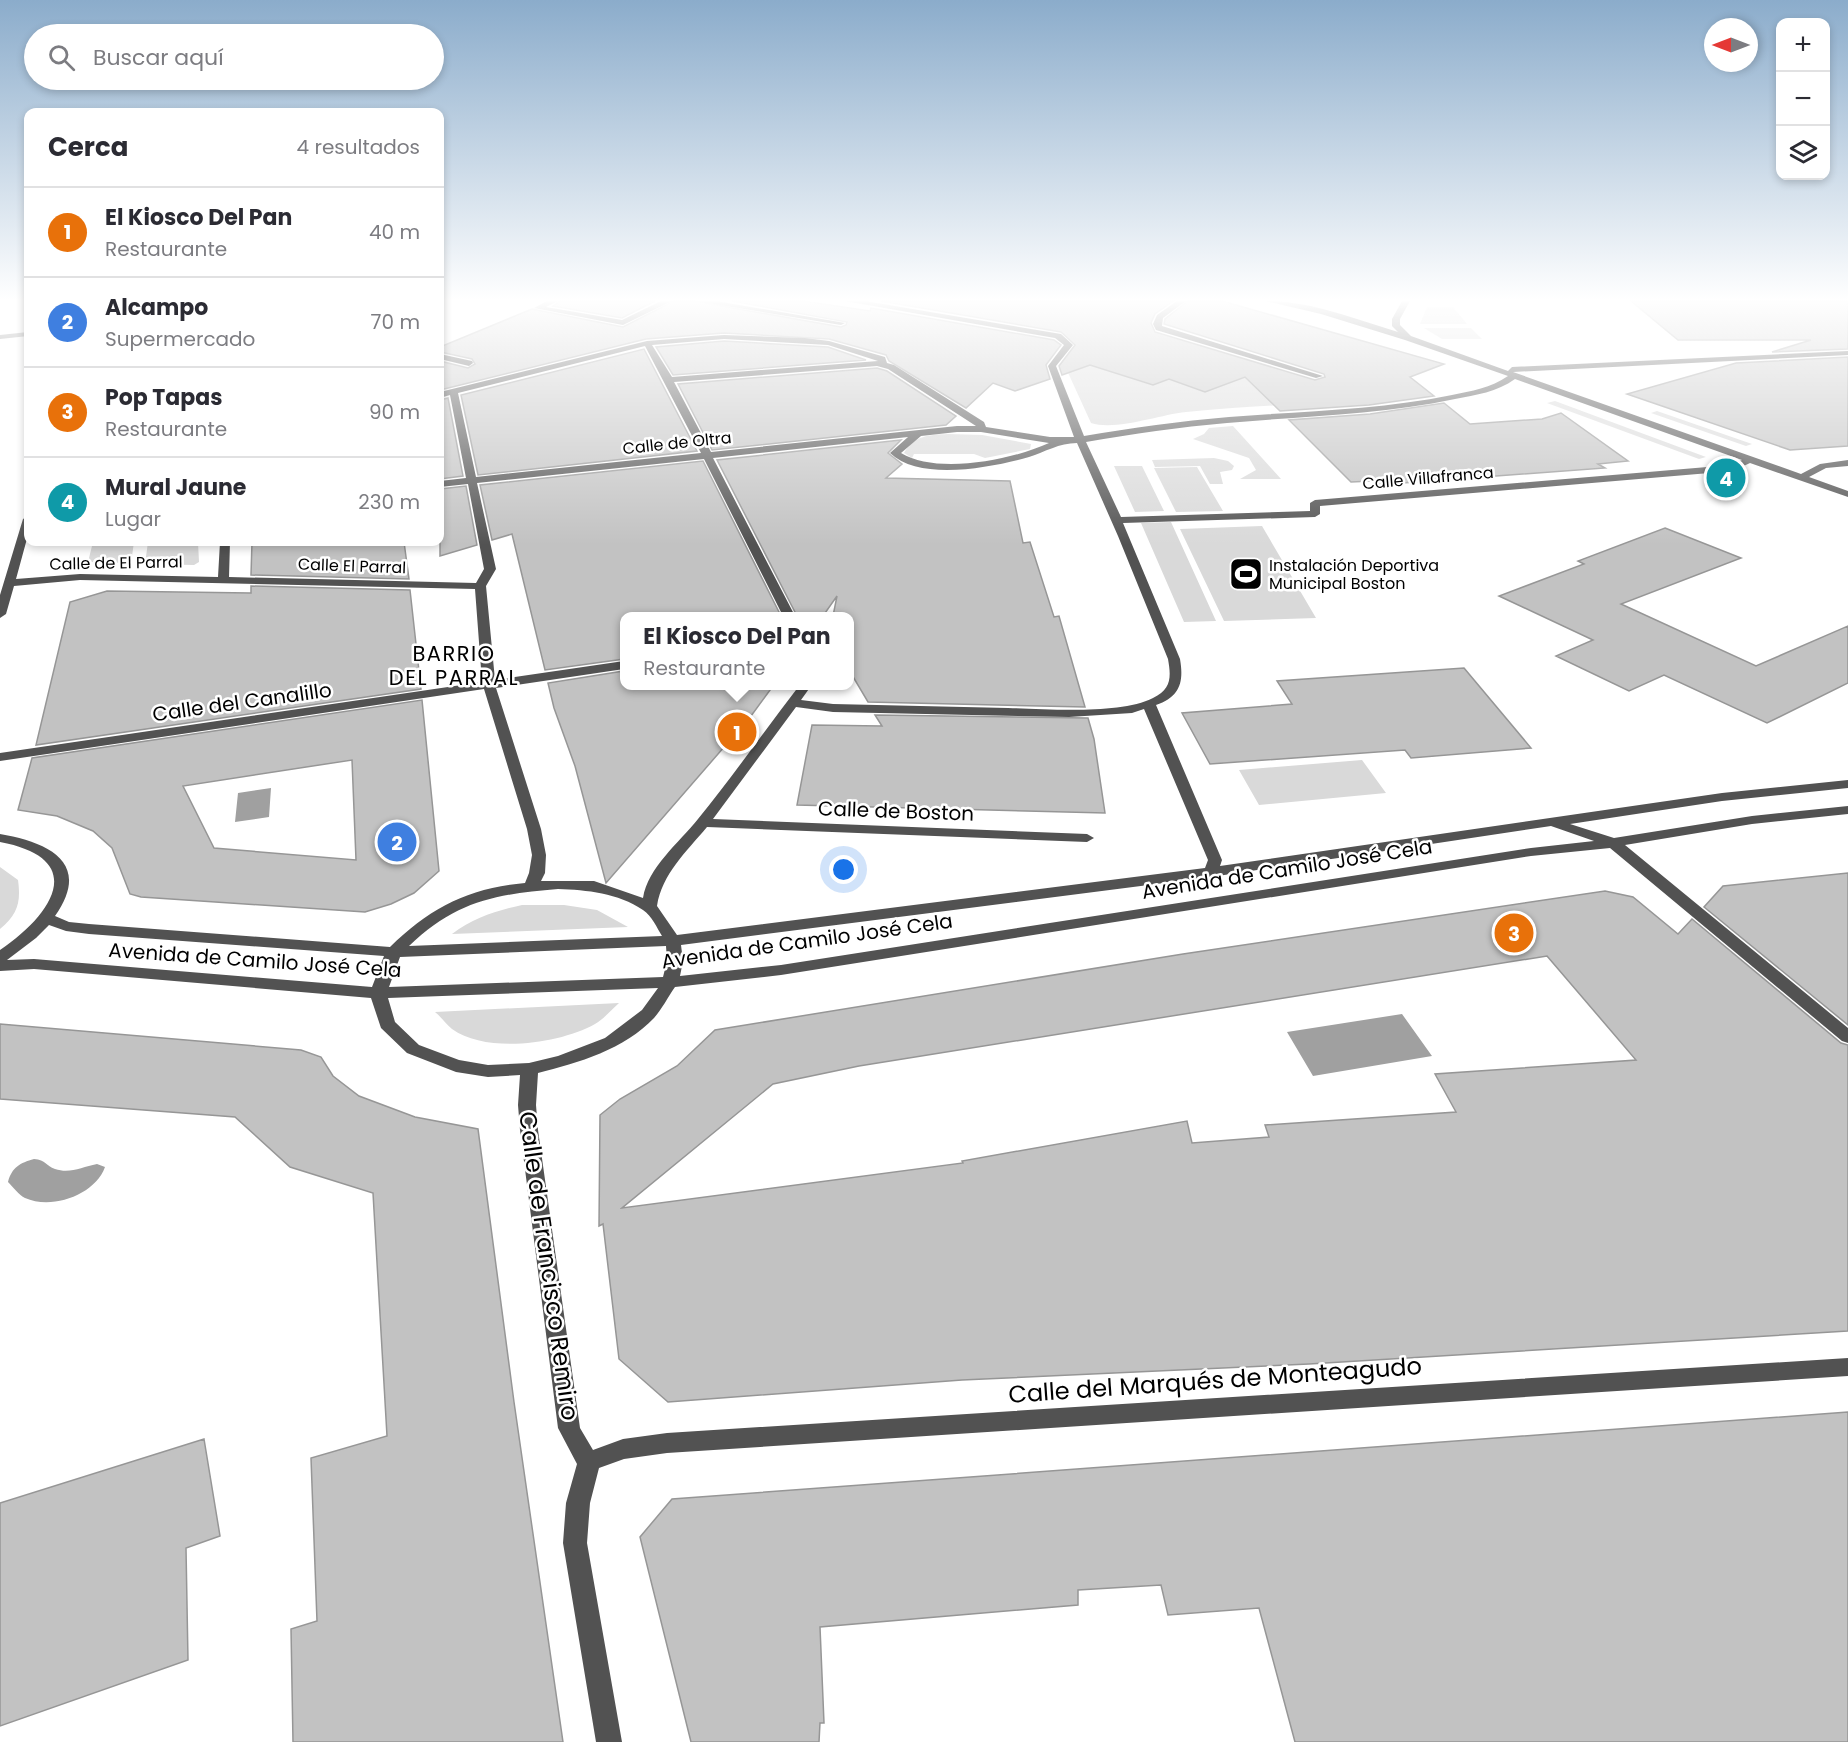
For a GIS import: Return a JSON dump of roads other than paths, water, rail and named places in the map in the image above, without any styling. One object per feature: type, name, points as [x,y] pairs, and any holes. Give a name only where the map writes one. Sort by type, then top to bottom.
[{"type":"street","points":[[444,394],[495,382]]},
{"type":"street","points":[[670,382],[787,612]]},
{"type":"street","points":[[913,382],[981,424],[981,429]]},
{"type":"street","points":[[794,701],[802,705],[832,708],[1070,713],[1121,710],[1149,705],[1171,690],[1176,677],[1174,659],[1117,520],[1065,407],[1057,382]]},
{"type":"street","points":[[918,433],[896,453],[908,461],[926,465],[982,465],[1042,450],[1060,441],[1226,420],[1410,406],[1482,391],[1506,382]]},
{"type":"street","points":[[1535,382],[1848,494]]},
{"type":"street","points":[[454,393],[490,569],[480,586],[489,685],[534,829],[539,855],[537,873],[531,885]]},
{"type":"street","name":"Calle de Oltra","points":[[444,484],[918,433],[981,429],[1060,441]]},
{"type":"street","name":"Calle Villafranca","points":[[1117,520],[1315,514],[1315,503],[1733,468],[1750,459]]},
{"type":"street","points":[[1802,478],[1811,470],[1827,465],[1848,463]]},
{"type":"street","points":[[0,614],[24,532]]},
{"type":"street","points":[[223,579],[225,546]]},
{"type":"street","name":"Calle de El Parral","points":[[9,583],[80,577],[223,579]]},
{"type":"street","name":"Calle El Parral","points":[[223,579],[480,586]]},
{"type":"street","name":"Calle del Canalillo","points":[[0,757],[620,666]]},
{"type":"street","points":[[649,907],[652,889],[669,862],[703,823],[802,690]]},
{"type":"street","points":[[1149,705],[1215,860],[1211,872]]},
{"type":"street","name":"Avenida de Camilo José Cela","points":[[47,918],[66,926],[88,929],[394,952],[673,941],[1211,872],[1722,797],[1848,784]]},
{"type":"street","name":"Avenida de Camilo José Cela","points":[[0,966],[34,964],[378,993],[670,982],[782,970],[1531,852],[1613,843],[1752,820],[1848,810]]},
{"type":"street","name":"Avenida de Camilo José Cela","points":[[1545,822],[1582,831],[1613,843]]},
{"type":"street","name":"Calle de Boston","points":[[703,823],[1088,838]]},
{"type":"street","points":[[0,838],[31,845],[52,858],[63,877],[60,900],[47,918],[35,932],[0,958]]},
{"type":"street","points":[[1613,843],[1848,1037]]},
{"type":"street","points":[[531,885],[594,886],[621,894],[649,907],[673,941],[675,961],[670,982],[648,1014],[611,1042],[562,1061],[529,1069],[488,1071],[456,1065],[413,1049],[387,1024],[378,993],[394,952],[422,925],[460,903],[505,889],[531,885]]},
{"type":"street","name":"Calle de Francisco Remiro","points":[[529,1069],[527,1105],[529,1130],[569,1428],[578,1447],[589,1462]]},
{"type":"street","name":"Calle del Marqués de Monteagudo","points":[[589,1462],[623,1449],[667,1443],[1848,1367]]},
{"type":"street","points":[[589,1462],[578,1503],[575,1544],[609,1742]]},
{"type":"place","name":"Mural Jaune","points":[[1726,478]]},
{"type":"place","name":"Instalación Deportiva Municipal Boston","points":[[1246,574]]},
{"type":"place","name":"El Kiosco Del Pan","points":[[737,732]]},
{"type":"place","name":"Alcampo","points":[[397,842]]},
{"type":"place","name":"Pop Tapas","points":[[1514,933]]},
{"type":"district","name":"BARRIO DEL PARRAL","points":[[454,665]]}]
